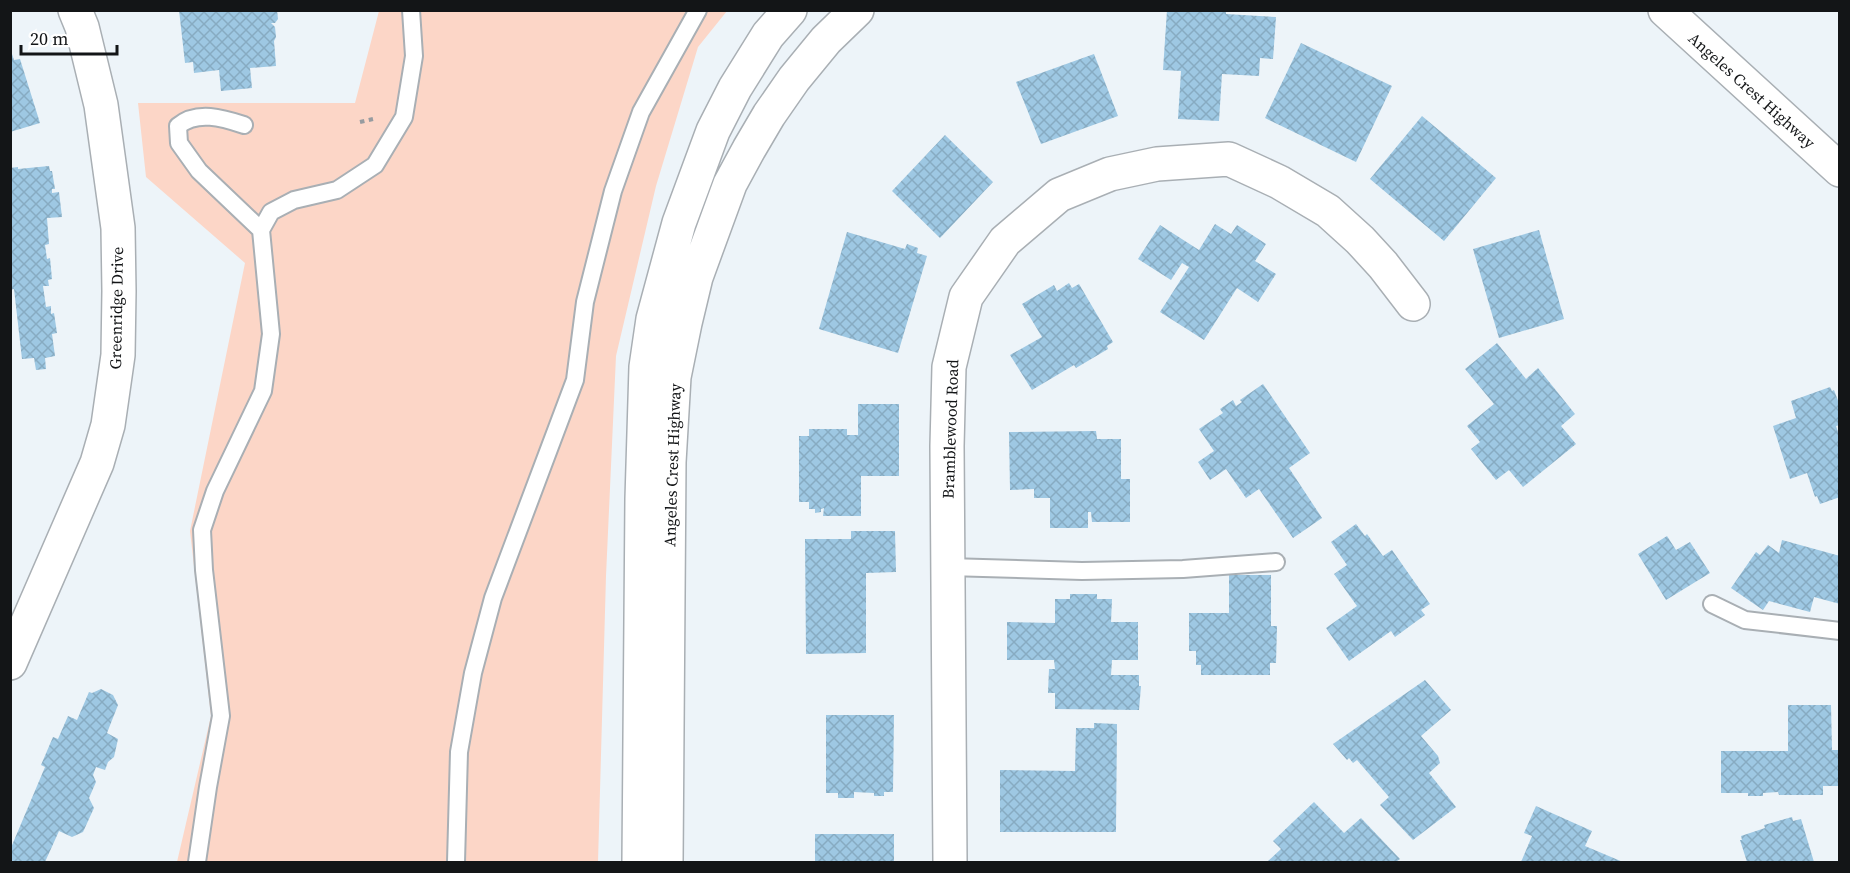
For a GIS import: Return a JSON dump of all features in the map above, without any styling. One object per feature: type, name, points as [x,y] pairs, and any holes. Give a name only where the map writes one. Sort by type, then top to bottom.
[{"type":"main road","name":"Greenridge Drive","points":[[10,663],[97,463],[108,425],[118,355],[118,228],[101,105],[82,27],[75,10]]},
{"type":"main road","name":"Angeles Crest Highway","points":[[639,862],[643,475],[646,367],[653,319],[679,223],[713,131],[735,88],[768,35],[790,10]]},
{"type":"main road","name":"Angeles Crest Highway","points":[[666,862],[669,462],[675,376],[685,323],[696,277],[730,184],[749,148],[794,79],[826,40],[857,10]]},
{"type":"main road","name":"Angeles Crest Highway","points":[[1665,10],[1839,170]]},
{"type":"main road","name":"Bramblewood Road","points":[[950,862],[947,446],[949,367],[966,297],[1005,241],[1059,195],[1110,174],[1157,164],[1229,159],[1279,182],[1328,211],[1383,265],[1413,304]]},
{"type":"lane","points":[[197,862],[221,716],[204,570],[202,530],[215,491],[263,390],[271,334],[261,230],[271,212],[294,200],[337,190],[375,165],[404,117],[414,56],[411,10]]},
{"type":"lane","points":[[456,862],[459,752],[473,673],[493,598],[575,380],[585,302],[613,191],[641,112],[698,10]]},
{"type":"lane","points":[[244,125],[226,119],[200,117],[192,119],[178,126],[179,143],[205,178],[261,230]]},
{"type":"lane","points":[[948,567],[1094,571],[1183,569],[1276,562]]},
{"type":"lane","points":[[1712,604],[1745,620],[1839,631]]},
{"type":"shaded area","points":[[379,11],[727,11],[698,47],[656,186],[616,356],[606,576],[598,862],[177,862],[211,716],[190,531],[245,263],[146,177],[138,103],[355,103]]},
{"type":"building","points":[[179,10],[277,10],[278,19],[275,23],[271,23],[275,27],[276,66],[250,68],[252,88],[221,91],[219,70],[194,73],[193,62],[185,63]]},
{"type":"building","points":[[1167,10],[1226,10],[1226,14],[1276,17],[1273,59],[1260,58],[1259,76],[1222,74],[1219,121],[1178,119],[1181,71],[1163,70]]},
{"type":"building","points":[[1301,43],[1392,86],[1356,162],[1265,118]]},
{"type":"building","points":[[10,54],[14,60],[20,59],[40,123],[10,132]]},
{"type":"building","points":[[1094,54],[1118,116],[1041,144],[1016,82]]},
{"type":"building","points":[[1422,116],[1496,178],[1444,241],[1370,179]]},
{"type":"building","points":[[945,135],[993,182],[940,238],[892,191]]},
{"type":"building","points":[[49,166],[55,189],[52,189],[52,193],[59,192],[62,217],[47,218],[49,244],[45,245],[47,259],[50,258],[52,279],[48,280],[49,286],[43,286],[46,307],[51,306],[51,314],[54,313],[57,333],[52,334],[55,356],[45,358],[46,369],[36,370],[34,358],[22,359],[14,289],[10,290],[10,168]]},
{"type":"building","points":[[1215,224],[1231,234],[1237,225],[1266,244],[1255,261],[1276,274],[1258,302],[1237,288],[1204,340],[1160,312],[1189,267],[1182,263],[1171,280],[1138,259],[1160,225],[1199,250]]},
{"type":"building","points":[[1539,230],[1564,319],[1499,338],[1473,249]]},
{"type":"building","points":[[847,232],[905,249],[907,244],[918,248],[917,253],[927,256],[898,353],[819,329]]},
{"type":"building","points":[[1069,283],[1072,288],[1079,284],[1113,342],[1107,346],[1108,349],[1076,368],[1074,365],[1032,390],[1010,355],[1042,337],[1022,304],[1054,285],[1057,291]]},
{"type":"building","points":[[1497,343],[1526,379],[1538,368],[1575,414],[1561,426],[1576,444],[1523,487],[1509,470],[1496,480],[1471,449],[1480,442],[1467,426],[1494,404],[1465,369]]},
{"type":"building","points":[[1263,384],[1310,453],[1289,468],[1322,518],[1293,538],[1259,489],[1246,498],[1226,469],[1210,480],[1198,462],[1214,451],[1199,429],[1223,413],[1220,409],[1233,400],[1236,406],[1242,402],[1240,400]]},
{"type":"building","points":[[1830,387],[1832,391],[1834,390],[1840,406],[1840,425],[1836,426],[1840,438],[1840,497],[1820,504],[1817,496],[1815,497],[1807,473],[1790,479],[1773,426],[1796,418],[1791,401]]},
{"type":"building","points":[[858,404],[899,404],[899,476],[861,476],[861,516],[823,516],[824,508],[821,512],[815,513],[815,509],[809,509],[809,502],[799,502],[799,436],[809,436],[809,429],[847,429],[847,435],[858,435]]},
{"type":"building","points":[[1096,431],[1097,439],[1121,439],[1121,479],[1130,479],[1130,522],[1092,522],[1091,512],[1088,512],[1088,528],[1050,528],[1050,498],[1034,498],[1034,489],[1010,490],[1009,432]]},
{"type":"building","points":[[1356,524],[1365,536],[1367,534],[1383,556],[1392,550],[1430,604],[1421,610],[1425,615],[1395,637],[1391,631],[1349,661],[1326,628],[1357,606],[1334,574],[1347,565],[1331,542]]},
{"type":"building","points":[[851,531],[895,531],[896,572],[866,573],[866,653],[806,654],[805,539],[851,539]]},
{"type":"building","points":[[1667,536],[1676,550],[1690,542],[1710,573],[1666,600],[1638,554]]},
{"type":"building","points":[[1782,540],[1840,556],[1840,604],[1814,597],[1810,612],[1769,601],[1763,610],[1731,588],[1756,552],[1760,555],[1768,545],[1779,553]]},
{"type":"building","points":[[1229,575],[1271,575],[1271,626],[1277,626],[1276,663],[1270,663],[1270,675],[1201,675],[1201,665],[1196,665],[1196,651],[1189,651],[1189,613],[1229,613]]},
{"type":"building","points":[[1070,594],[1097,594],[1097,599],[1112,599],[1111,622],[1138,622],[1138,660],[1112,660],[1111,675],[1139,675],[1139,686],[1141,686],[1139,710],[1055,709],[1055,693],[1048,693],[1049,669],[1055,669],[1054,660],[1007,660],[1007,622],[1055,623],[1055,599],[1070,599]]},
{"type":"building","points":[[1425,680],[1451,710],[1421,736],[1438,756],[1440,763],[1429,773],[1456,807],[1413,840],[1380,805],[1389,797],[1357,760],[1353,763],[1349,758],[1347,760],[1333,744]]},
{"type":"building","points":[[101,689],[113,695],[118,705],[107,733],[118,739],[114,757],[108,762],[105,770],[96,767],[93,775],[96,782],[89,798],[94,808],[83,832],[72,837],[59,831],[45,862],[10,860],[10,850],[45,767],[41,765],[53,737],[58,739],[68,716],[77,720],[89,692]]},
{"type":"building","points":[[1788,705],[1831,705],[1832,750],[1840,750],[1840,786],[1823,786],[1823,795],[1779,795],[1778,792],[1763,793],[1763,796],[1748,796],[1748,793],[1721,793],[1721,751],[1788,751]]},
{"type":"building","points":[[826,715],[894,715],[893,792],[884,792],[884,796],[874,796],[874,793],[854,792],[854,798],[838,798],[838,793],[826,793]]},
{"type":"building","points":[[1094,723],[1117,724],[1116,832],[1000,832],[1000,770],[1075,771],[1076,728],[1094,728]]},
{"type":"building","points":[[1314,802],[1344,833],[1361,818],[1400,859],[1396,862],[1267,862],[1281,849],[1273,841]]},
{"type":"building","points":[[1536,806],[1592,831],[1585,846],[1623,862],[1521,862],[1532,836],[1524,833]]},
{"type":"building","points":[[1792,817],[1793,821],[1801,819],[1814,862],[1747,862],[1740,840],[1742,840],[1741,836],[1765,828],[1764,825]]},
{"type":"building","points":[[815,834],[894,834],[894,862],[815,862]]}]
